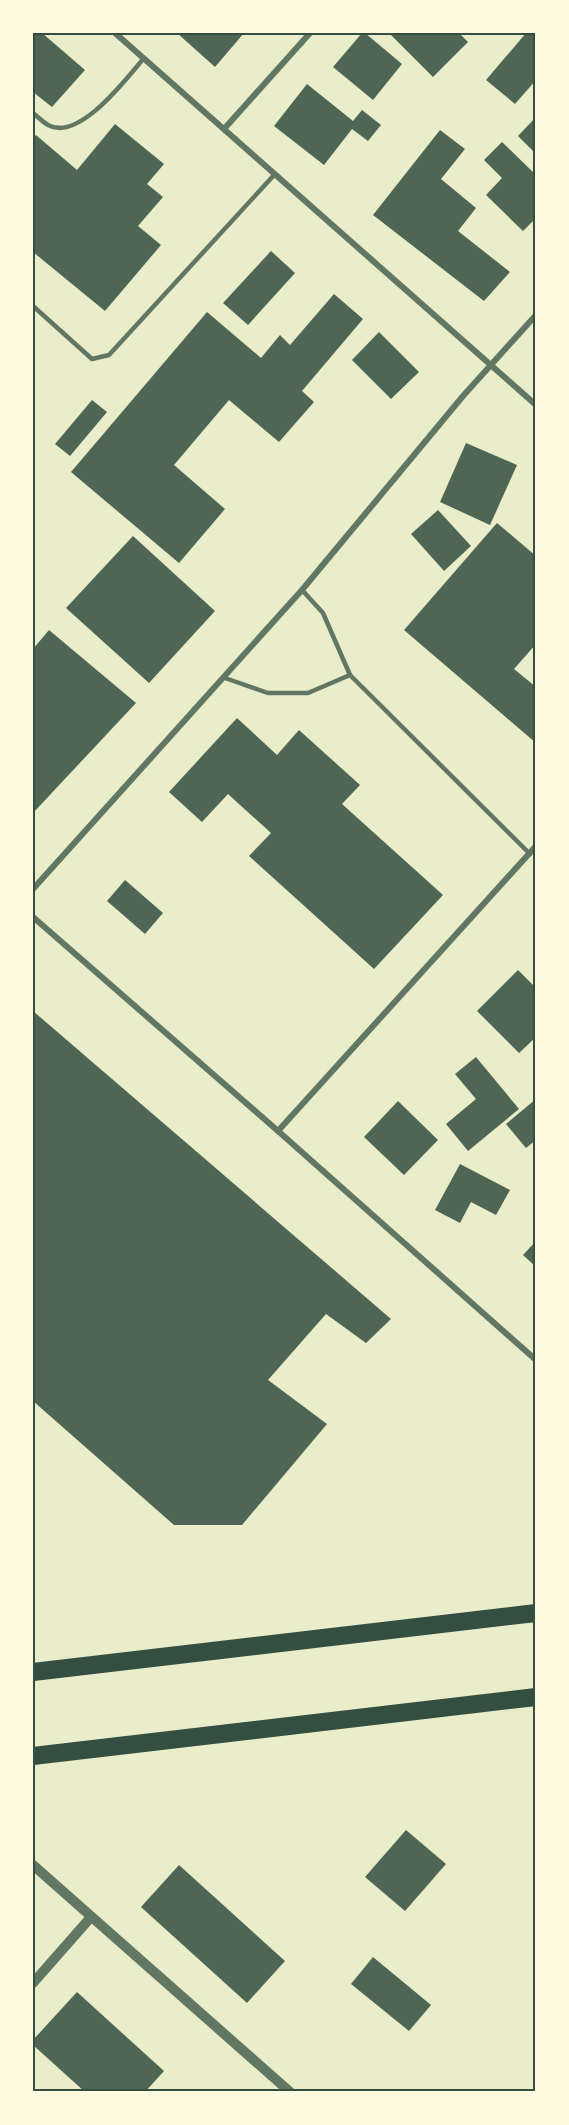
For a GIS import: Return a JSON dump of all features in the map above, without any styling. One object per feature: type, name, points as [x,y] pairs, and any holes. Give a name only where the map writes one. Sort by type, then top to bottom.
[{"type":"highway","points":[[33,1672],[536,1613]]},
{"type":"highway","points":[[33,1756],[536,1697]]},
{"type":"street","points":[[115,33],[536,405]]},
{"type":"street","points":[[224,129],[310,33]]},
{"type":"street","points":[[33,889],[225,678],[302,590],[463,396],[536,315]]},
{"type":"street","points":[[278,1131],[536,846]]},
{"type":"street","points":[[33,917],[536,1360]]},
{"type":"street","points":[[33,1865],[290,2092]]},
{"type":"street","points":[[33,1983],[91,1917]]},
{"type":"lane","points":[[33,113],[50,127],[71,127],[93,114],[144,58]]},
{"type":"lane","points":[[33,306],[92,359],[109,355],[274,174]]},
{"type":"lane","points":[[302,590],[323,613],[350,675],[530,854]]},
{"type":"lane","points":[[225,678],[268,693],[308,693],[350,675]]},
{"type":"building","points":[[33,33],[42,33],[85,70],[52,107],[33,92]]},
{"type":"building","points":[[177,33],[244,33],[215,67]]},
{"type":"building","points":[[362,33],[365,33],[402,64],[373,100],[333,67]]},
{"type":"building","points":[[389,33],[459,33],[468,42],[433,77]]},
{"type":"building","points":[[526,33],[536,33],[536,80],[515,104],[486,80]]},
{"type":"building","points":[[307,84],[353,121],[362,110],[381,125],[368,141],[352,129],[324,165],[274,126]]},
{"type":"building","points":[[536,117],[536,154],[518,136]]},
{"type":"building","points":[[115,124],[164,164],[147,184],[163,197],[138,226],[161,245],[105,311],[33,252],[33,139],[36,135],[77,170]]},
{"type":"building","points":[[440,130],[465,149],[441,179],[476,208],[458,231],[510,272],[484,301],[373,215]]},
{"type":"building","points":[[502,142],[536,175],[536,218],[523,231],[486,195],[502,178],[484,160]]},
{"type":"building","points":[[271,251],[295,273],[248,325],[223,303]]},
{"type":"building","points":[[334,294],[363,319],[302,391],[314,402],[279,442],[229,400],[174,465],[225,509],[179,563],[71,472],[207,312],[261,358],[280,335],[290,345]]},
{"type":"building","points":[[379,332],[419,372],[391,399],[352,360]]},
{"type":"building","points":[[92,400],[107,412],[70,456],[55,444]]},
{"type":"building","points":[[466,443],[517,465],[490,525],[440,502]]},
{"type":"building","points":[[438,510],[471,546],[444,571],[411,534]]},
{"type":"building","points":[[497,523],[536,556],[536,644],[514,669],[536,687],[536,743],[404,630]]},
{"type":"building","points":[[133,536],[215,611],[149,683],[66,608]]},
{"type":"building","points":[[49,630],[136,703],[33,813],[33,649]]},
{"type":"building","points":[[237,718],[277,755],[299,730],[360,785],[342,804],[443,895],[374,969],[249,856],[271,833],[228,794],[202,822],[169,792]]},
{"type":"building","points":[[125,880],[163,913],[145,934],[107,901]]},
{"type":"building","points":[[518,970],[536,988],[536,1037],[519,1053],[477,1011]]},
{"type":"building","points":[[33,1011],[391,1319],[366,1343],[326,1314],[268,1380],[327,1424],[242,1525],[174,1525],[33,1401]]},
{"type":"building","points":[[476,1057],[519,1109],[468,1151],[446,1124],[476,1099],[455,1074]]},
{"type":"building","points":[[536,1099],[536,1140],[526,1148],[506,1124]]},
{"type":"building","points":[[398,1101],[438,1140],[404,1175],[364,1137]]},
{"type":"building","points":[[460,1164],[510,1190],[496,1215],[471,1202],[460,1223],[435,1210]]},
{"type":"building","points":[[536,1241],[536,1267],[523,1255]]},
{"type":"building","points":[[406,1830],[446,1864],[405,1911],[365,1877]]},
{"type":"building","points":[[179,1865],[285,1961],[247,2003],[141,1907]]},
{"type":"building","points":[[373,1957],[431,2005],[409,2031],[351,1984]]},
{"type":"building","points":[[77,1992],[164,2071],[145,2092],[85,2092],[33,2045],[33,2040]]}]
